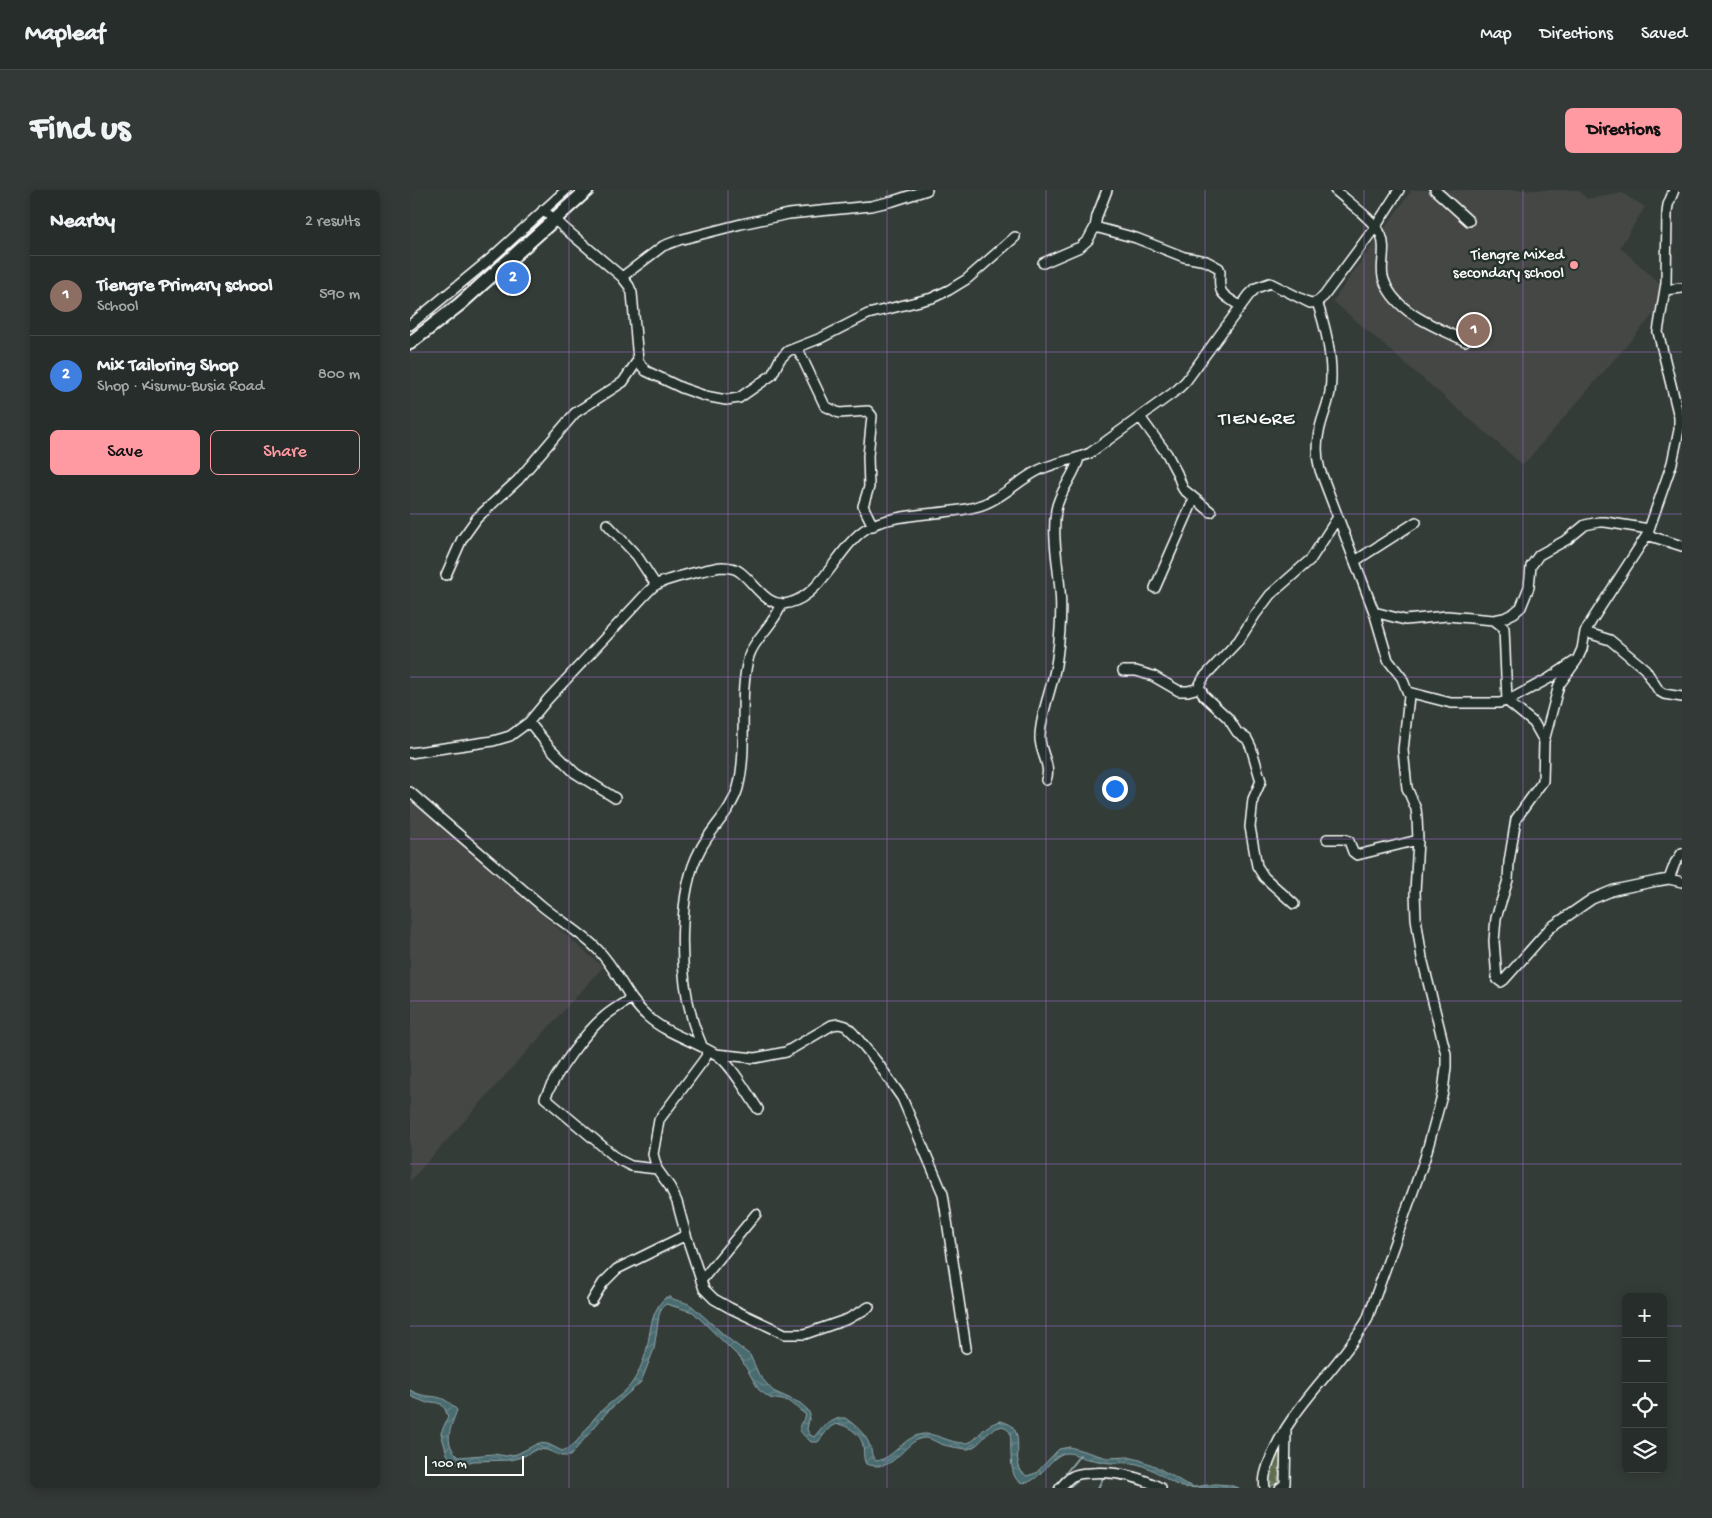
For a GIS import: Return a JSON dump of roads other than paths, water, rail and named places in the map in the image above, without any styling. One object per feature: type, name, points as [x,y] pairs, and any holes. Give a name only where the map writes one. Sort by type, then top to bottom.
[{"type":"highway","points":[[410,343],[460,304],[587,190]]},
{"type":"street","points":[[410,325],[489,260],[566,190]]},
{"type":"street","points":[[622,278],[663,246],[679,240],[789,214],[894,202],[927,190]]},
{"type":"street","points":[[1042,264],[1080,247],[1093,234],[1097,216],[1107,190]]},
{"type":"street","points":[[1335,190],[1376,226],[1383,243],[1383,275],[1386,286],[1403,308],[1465,341]]},
{"type":"street","points":[[410,753],[493,741],[510,736],[530,722],[548,699],[656,585],[668,580],[720,567],[731,568],[740,572],[766,598],[774,603],[791,603],[807,593],[819,582],[856,538],[873,526],[900,518],[976,507],[993,500],[1037,471],[1051,465],[1080,458],[1100,447],[1186,381],[1240,306],[1256,288],[1270,283],[1310,303],[1317,302],[1324,296],[1376,226],[1399,190]]},
{"type":"street","points":[[1435,190],[1469,221]]},
{"type":"street","points":[[1674,190],[1667,213],[1666,290],[1658,332],[1678,408],[1679,430],[1672,463],[1648,532],[1585,632],[1582,649],[1577,660],[1558,685],[1544,742],[1543,781],[1516,819],[1508,862],[1508,880],[1496,918],[1494,941],[1496,976],[1501,982],[1507,978],[1550,928],[1592,899],[1614,890],[1669,879],[1682,882]]},
{"type":"street","points":[[543,210],[629,286],[632,292],[638,360],[646,370],[682,388],[705,396],[726,400],[739,398],[772,375],[784,354],[868,314],[932,298],[949,290],[967,279],[1014,238]]},
{"type":"street","points":[[1095,227],[1136,238],[1179,256],[1206,261],[1216,266],[1220,272],[1219,285],[1221,292],[1240,306]]},
{"type":"street","points":[[1666,290],[1682,288]]},
{"type":"street","points":[[1265,1488],[1266,1471],[1286,1426],[1358,1336],[1367,1320],[1425,1158],[1443,1092],[1446,1067],[1446,1054],[1422,958],[1416,918],[1415,892],[1418,840],[1416,809],[1407,788],[1404,761],[1408,692],[1402,678],[1388,660],[1374,612],[1316,458],[1318,431],[1330,393],[1331,371],[1330,348],[1324,319],[1317,302]]},
{"type":"street","points":[[798,348],[826,406],[839,413],[868,411],[872,416],[868,456],[869,487],[863,506],[873,526]]},
{"type":"street","points":[[446,575],[462,539],[477,518],[518,480],[575,413],[623,382],[638,360]]},
{"type":"street","points":[[1140,417],[1167,454],[1183,489],[1211,512]]},
{"type":"street","points":[[1046,780],[1048,771],[1039,738],[1057,660],[1060,627],[1061,593],[1055,532],[1056,510],[1059,498],[1077,467],[1080,458]]},
{"type":"street","points":[[1155,588],[1194,499]]},
{"type":"street","points":[[1294,904],[1264,877],[1257,866],[1250,826],[1253,799],[1261,781],[1251,747],[1247,739],[1237,732],[1228,718],[1204,696],[1199,688],[1201,681],[1239,640],[1270,594],[1311,559],[1338,517]]},
{"type":"street","points":[[1355,561],[1416,522]]},
{"type":"street","points":[[1374,612],[1405,620],[1447,616],[1494,620],[1514,613],[1520,607],[1528,587],[1531,566],[1535,560],[1544,552],[1568,540],[1585,525],[1599,522],[1648,532],[1682,546]]},
{"type":"street","points":[[607,524],[637,556],[656,585]]},
{"type":"street","points":[[782,604],[750,654],[744,703],[744,741],[737,790],[720,822],[700,850],[695,861],[684,907],[683,970],[692,1018],[706,1056],[659,1120],[653,1154],[657,1169],[670,1187],[677,1202],[704,1290],[714,1299],[750,1319],[785,1334],[805,1334],[848,1319],[869,1307]]},
{"type":"street","points":[[1494,620],[1504,628],[1507,701],[1534,723],[1544,742]]},
{"type":"street","points":[[1585,632],[1610,640],[1645,670],[1659,691],[1664,694],[1682,697]]},
{"type":"street","points":[[1408,692],[1451,703],[1499,703],[1507,701],[1548,679],[1577,660]]},
{"type":"street","points":[[1123,671],[1136,671],[1153,676],[1179,691],[1199,688]]},
{"type":"street","points":[[530,722],[550,748],[575,773],[615,798]]},
{"type":"street","points":[[410,792],[473,848],[598,949],[631,998],[648,1017],[662,1027],[716,1054],[726,1064],[758,1109]]},
{"type":"street","points":[[1327,839],[1347,840],[1351,844],[1353,852],[1357,855],[1418,840]]},
{"type":"street","points":[[1669,879],[1675,863],[1682,853]]},
{"type":"street","points":[[631,998],[593,1028],[553,1080],[544,1098],[619,1160],[631,1166],[657,1169]]},
{"type":"street","points":[[716,1054],[756,1058],[786,1052],[832,1025],[846,1026],[854,1034],[877,1062],[902,1098],[943,1194],[966,1348]]},
{"type":"street","points":[[701,1281],[756,1214]]},
{"type":"street","points":[[592,1300],[603,1283],[617,1269],[686,1235]]},
{"type":"street","points":[[1280,1488],[1285,1484],[1286,1426]]},
{"type":"street","points":[[1060,1488],[1072,1477],[1085,1473],[1102,1472],[1120,1473],[1136,1477],[1161,1488]]},
{"type":"water","points":[[666,1297],[692,1306],[750,1355],[759,1375],[773,1391],[800,1403],[808,1410],[810,1415],[807,1429],[809,1434],[814,1437],[824,1425],[839,1418],[845,1418],[866,1437],[872,1456],[876,1461],[888,1457],[906,1441],[918,1435],[930,1434],[959,1443],[966,1443],[975,1439],[984,1429],[1001,1421],[1011,1425],[1016,1432],[1019,1466],[1027,1476],[1036,1473],[1059,1449],[1070,1447],[1107,1458],[1128,1457],[1140,1460],[1194,1487],[1215,1484],[1239,1488],[1182,1487],[1138,1464],[1106,1463],[1067,1453],[1055,1458],[1033,1480],[1020,1482],[1016,1479],[1012,1467],[1010,1432],[1003,1426],[987,1434],[972,1448],[947,1446],[928,1438],[922,1438],[912,1443],[896,1458],[884,1465],[866,1464],[862,1442],[853,1431],[843,1425],[834,1425],[827,1430],[818,1442],[811,1442],[802,1434],[800,1429],[806,1415],[788,1401],[770,1398],[759,1390],[741,1359],[693,1312],[666,1304],[662,1307],[659,1315],[654,1349],[641,1382],[608,1411],[570,1456],[561,1456],[547,1450],[537,1449],[522,1457],[510,1460],[473,1461],[464,1464],[453,1461],[447,1454],[441,1433],[448,1417],[445,1409],[441,1404],[427,1403],[410,1396],[410,1390],[439,1398],[457,1410],[449,1440],[454,1452],[459,1457],[494,1454],[506,1456],[517,1454],[539,1443],[548,1444],[562,1451],[573,1445],[599,1413],[633,1382],[646,1353],[656,1311]]},
{"type":"waterway","points":[[1054,1488],[1080,1455]]},
{"type":"waterway","points":[[1098,1488],[1104,1476]]},
{"type":"waterway","points":[[1068,1488],[1080,1478]]},
{"type":"waterway","points":[[1141,1484],[1150,1488]]},
{"type":"place","name":"Tiengre Mixed secondary school","points":[[1574,265]]},
{"type":"place","name":"Mix Tailoring Shop","points":[[513,278]]},
{"type":"place","name":"Tiengre Primary school","points":[[1474,330]]},
{"type":"district","name":"TIENGRE","points":[[1257,420]]}]
